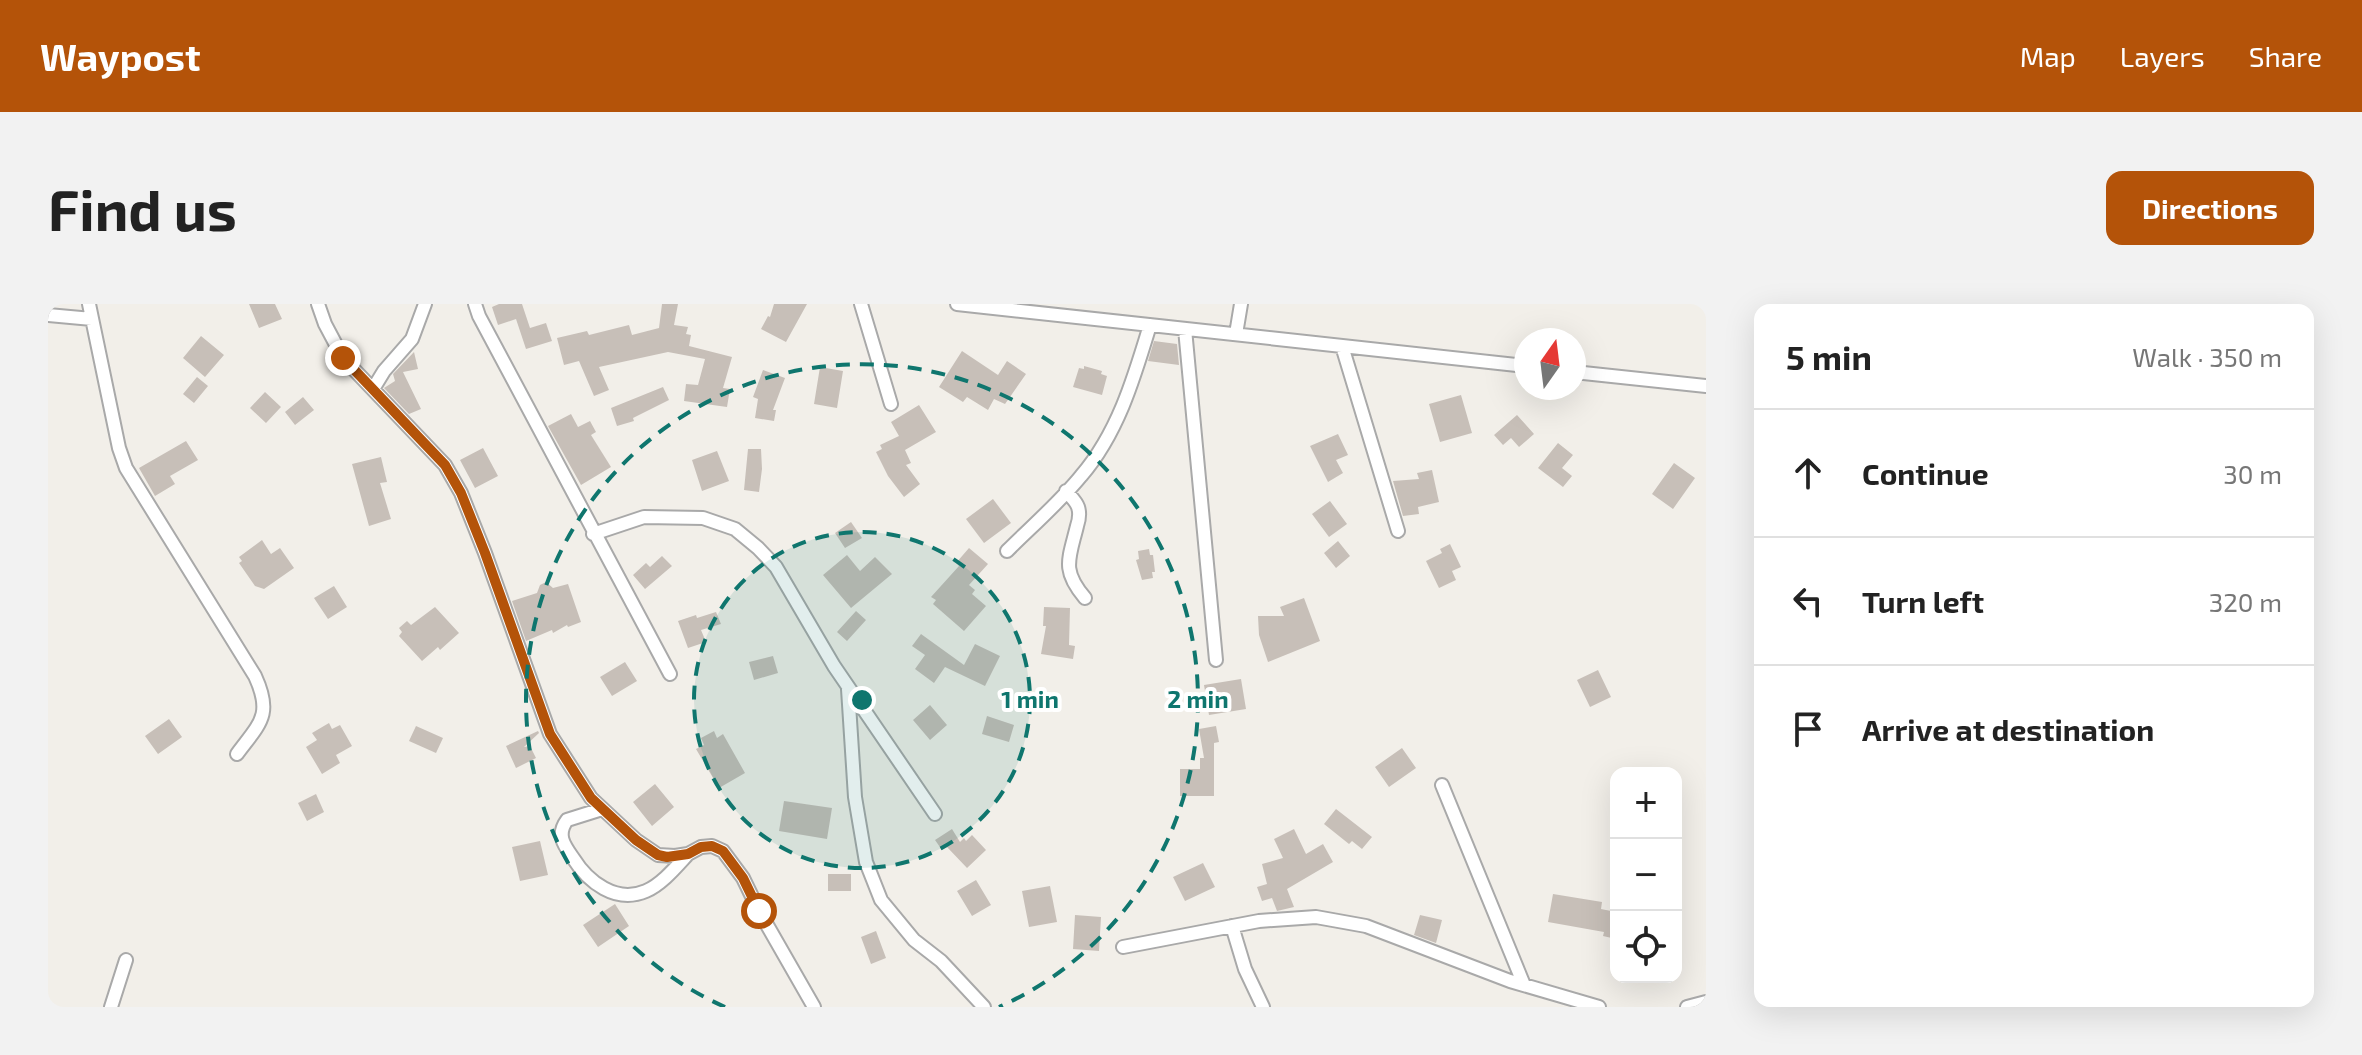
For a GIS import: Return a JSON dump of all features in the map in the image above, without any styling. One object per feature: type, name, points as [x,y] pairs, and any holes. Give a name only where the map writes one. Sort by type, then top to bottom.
[{"type":"street","points":[[89,304],[119,448],[126,468],[263,693],[264,713],[237,754]]},
{"type":"street","points":[[318,304],[343,358],[445,465],[461,493],[550,734],[591,798],[636,840],[658,855],[688,854]]},
{"type":"street","points":[[373,389],[384,371],[407,347],[425,304]]},
{"type":"street","points":[[475,304],[593,534],[670,674]]},
{"type":"street","points":[[861,304],[891,404]]},
{"type":"street","points":[[957,304],[1514,365]]},
{"type":"street","points":[[1236,334],[1241,304]]},
{"type":"street","points":[[48,315],[92,319]]},
{"type":"street","points":[[1007,551],[1082,476],[1095,457],[1132,384],[1150,325]]},
{"type":"street","points":[[1185,329],[1216,660]]},
{"type":"street","points":[[1342,346],[1398,531]]},
{"type":"street","points":[[1586,373],[1706,386]]},
{"type":"street","points":[[1066,491],[1079,509],[1068,573],[1085,598]]},
{"type":"street","points":[[593,534],[644,517],[703,518],[735,529],[776,567],[848,686],[935,814]]},
{"type":"street","points":[[848,686],[855,797],[866,862],[881,900],[914,940],[941,961],[984,1007]]},
{"type":"street","points":[[1442,785],[1524,985]]},
{"type":"street","points":[[602,809],[567,820],[561,833],[561,840],[589,880],[618,894],[635,894],[648,890],[688,854],[701,847],[712,846],[723,851],[743,878],[814,1007]]},
{"type":"street","points":[[1123,947],[1259,921],[1316,917],[1366,926],[1524,985],[1599,1007]]},
{"type":"street","points":[[1232,926],[1245,969],[1263,1007]]},
{"type":"street","points":[[111,1007],[126,960]]},
{"type":"street","points":[[1687,1007],[1706,1002]]},
{"type":"building","points":[[249,304],[275,304],[282,319],[259,328]]},
{"type":"building","points":[[522,304],[530,328],[546,323],[552,341],[526,349],[516,319],[498,325],[492,307]]},
{"type":"building","points":[[662,304],[678,304],[674,325],[688,327],[686,334],[691,335],[689,346],[732,357],[723,388],[730,389],[727,407],[684,401],[686,384],[698,385],[705,359],[668,352],[599,367],[609,390],[594,396],[579,361],[564,365],[557,338],[587,331],[589,335],[629,325],[632,335],[659,328]]},
{"type":"building","points":[[774,304],[807,304],[786,342],[761,329],[770,317]]},
{"type":"building","points":[[201,336],[224,355],[205,377],[183,358]]},
{"type":"building","points":[[1154,341],[1177,344],[1179,365],[1148,361]]},
{"type":"building","points":[[962,351],[998,375],[1007,361],[1026,374],[1005,404],[994,399],[988,410],[967,397],[963,402],[939,387]]},
{"type":"building","points":[[414,352],[418,369],[403,372],[421,409],[409,414],[384,388],[395,381],[393,374]]},
{"type":"building","points":[[1084,366],[1102,371],[1101,374],[1107,376],[1102,395],[1073,387],[1079,368],[1084,369]]},
{"type":"building","points":[[820,367],[843,371],[837,408],[814,404]]},
{"type":"building","points":[[763,370],[785,378],[773,410],[776,410],[774,421],[755,418],[758,399],[753,397]]},
{"type":"building","points":[[197,377],[208,386],[194,403],[183,394]]},
{"type":"building","points":[[663,387],[669,400],[633,418],[634,421],[617,426],[611,408]]},
{"type":"building","points":[[265,392],[281,407],[266,423],[250,408]]},
{"type":"building","points":[[1461,395],[1472,433],[1440,442],[1429,404]]},
{"type":"building","points":[[303,397],[314,410],[295,425],[285,412]]},
{"type":"building","points":[[919,405],[936,432],[905,450],[911,463],[906,465],[920,484],[904,497],[888,476],[876,452],[882,449],[880,445],[899,436],[891,422]]},
{"type":"building","points":[[571,414],[578,427],[590,421],[596,432],[591,435],[611,467],[581,485],[548,426]]},
{"type":"building","points":[[1517,415],[1534,434],[1519,447],[1511,438],[1503,445],[1494,435]]},
{"type":"building","points":[[1338,434],[1348,455],[1336,460],[1343,473],[1328,482],[1310,446]]},
{"type":"building","points":[[186,441],[198,460],[170,476],[175,484],[155,496],[139,468]]},
{"type":"building","points":[[1558,443],[1573,455],[1562,468],[1572,476],[1563,487],[1538,468]]},
{"type":"building","points":[[483,448],[498,476],[475,488],[460,460]]},
{"type":"building","points":[[748,449],[761,449],[759,492],[744,490]]},
{"type":"building","points":[[717,451],[729,481],[702,491],[692,460]]},
{"type":"building","points":[[381,457],[387,482],[380,483],[391,519],[369,526],[352,464]]},
{"type":"building","points":[[1674,463],[1695,478],[1673,509],[1652,494]]},
{"type":"building","points":[[1432,470],[1439,502],[1418,507],[1419,514],[1403,516],[1393,481],[1419,479],[1417,473]]},
{"type":"building","points":[[993,499],[1011,523],[984,543],[966,519]]},
{"type":"building","points":[[1330,501],[1347,524],[1329,537],[1312,514]]},
{"type":"building","points":[[851,522],[862,538],[845,548],[835,533]]},
{"type":"building","points":[[262,540],[271,554],[280,548],[294,568],[264,589],[255,586],[239,563],[242,561],[239,557]]},
{"type":"building","points":[[1338,541],[1350,556],[1336,568],[1324,553]]},
{"type":"building","points":[[1450,544],[1461,567],[1452,571],[1456,580],[1439,588],[1426,561],[1442,553],[1440,549]]},
{"type":"building","points":[[969,548],[988,564],[969,585],[975,590],[972,594],[986,606],[964,631],[933,604],[936,600],[931,597],[959,566],[956,563]]},
{"type":"building","points":[[1149,549],[1155,572],[1152,572],[1153,578],[1142,580],[1136,560],[1139,559],[1138,551]]},
{"type":"building","points":[[847,555],[860,571],[875,557],[892,574],[851,608],[823,575]]},
{"type":"building","points":[[662,556],[672,566],[645,589],[633,575],[646,563],[650,567]]},
{"type":"building","points":[[546,582],[553,588],[568,584],[581,622],[526,641],[512,601],[537,593],[540,585]]},
{"type":"building","points":[[334,586],[347,607],[328,619],[314,598]]},
{"type":"building","points":[[1304,598],[1320,641],[1268,662],[1259,635],[1258,616],[1284,616],[1280,607]]},
{"type":"building","points":[[435,607],[459,633],[422,661],[399,636],[402,632],[399,628],[407,621],[411,625]]},
{"type":"building","points":[[1044,607],[1070,608],[1069,645],[1075,646],[1073,659],[1041,654],[1046,626],[1043,626]]},
{"type":"building","points":[[856,611],[866,620],[847,641],[837,632]]},
{"type":"building","points":[[716,612],[721,624],[701,630],[706,642],[688,648],[678,621]]},
{"type":"building","points":[[921,634],[964,665],[975,644],[1000,656],[985,686],[945,667],[934,683],[915,669],[925,655],[912,646]]},
{"type":"building","points":[[773,656],[778,673],[754,680],[749,662]]},
{"type":"building","points":[[625,662],[637,681],[612,696],[600,677]]},
{"type":"building","points":[[1598,670],[1611,697],[1590,707],[1577,680]]},
{"type":"building","points":[[1241,679],[1246,709],[1209,715],[1204,685]]},
{"type":"building","points":[[930,705],[947,725],[930,740],[913,720]]},
{"type":"building","points":[[987,716],[1014,725],[1009,742],[982,734]]},
{"type":"building","points":[[169,719],[182,737],[158,754],[145,736]]},
{"type":"building","points":[[329,723],[332,729],[340,725],[352,746],[336,755],[340,763],[322,774],[306,747],[317,740],[312,733]]},
{"type":"building","points":[[416,726],[443,738],[436,753],[409,741]]},
{"type":"building","points":[[1216,726],[1219,742],[1214,743],[1214,796],[1180,796],[1180,769],[1200,769],[1200,758],[1204,758],[1199,729]]},
{"type":"building","points":[[538,731],[524,747],[530,746],[536,758],[516,768],[506,746]]},
{"type":"building","points":[[714,731],[717,738],[723,734],[745,773],[719,788],[696,749],[704,745],[701,738]]},
{"type":"building","points":[[1402,748],[1416,768],[1389,787],[1375,767]]},
{"type":"building","points":[[655,784],[674,807],[652,826],[633,802]]},
{"type":"building","points":[[316,794],[324,812],[307,821],[298,803]]},
{"type":"building","points":[[784,801],[832,808],[827,839],[779,831]]},
{"type":"building","points":[[1336,809],[1372,837],[1362,849],[1352,841],[1349,844],[1324,824]]},
{"type":"building","points":[[952,829],[960,842],[972,835],[986,850],[967,868],[947,847],[942,850],[935,840]]},
{"type":"building","points":[[1294,829],[1306,854],[1323,844],[1333,862],[1287,889],[1294,907],[1277,911],[1272,898],[1262,901],[1257,887],[1267,884],[1262,864],[1283,858],[1274,839]]},
{"type":"building","points":[[540,841],[548,875],[520,881],[512,847]]},
{"type":"building","points":[[1203,863],[1215,887],[1185,901],[1173,877]]},
{"type":"building","points":[[828,874],[851,874],[851,891],[828,891]]},
{"type":"building","points":[[976,880],[991,905],[972,916],[957,891]]},
{"type":"building","points":[[1050,886],[1057,922],[1029,927],[1022,891]]},
{"type":"building","points":[[1553,894],[1602,902],[1601,909],[1610,911],[1610,938],[1603,936],[1604,932],[1548,922]]},
{"type":"building","points":[[615,904],[629,926],[598,947],[583,925]]},
{"type":"building","points":[[1075,915],[1101,917],[1099,951],[1073,949]]},
{"type":"building","points":[[1420,915],[1442,920],[1436,943],[1414,935]]},
{"type":"building","points":[[876,931],[886,958],[871,964],[861,937]]},
{"type":"route","points":[[343,358],[445,465],[461,493],[550,734],[591,798],[618,825],[658,855],[688,854],[701,847],[712,846],[723,851],[743,878],[759,911]]}]
